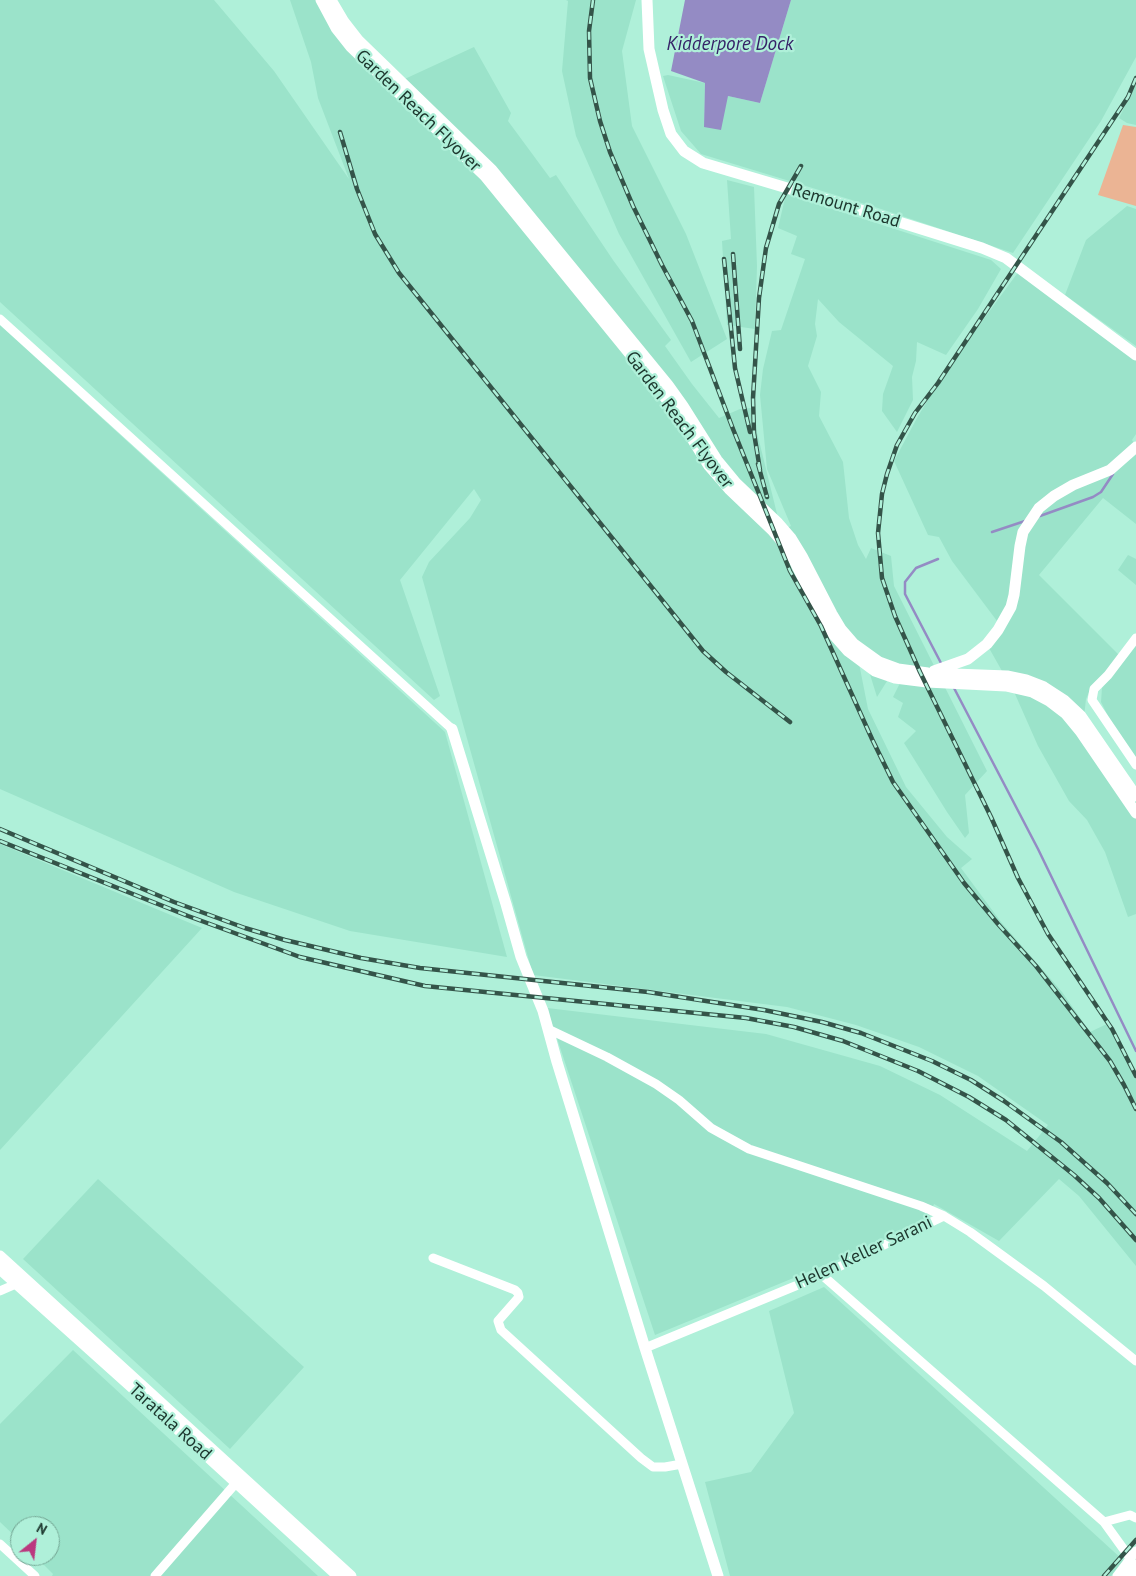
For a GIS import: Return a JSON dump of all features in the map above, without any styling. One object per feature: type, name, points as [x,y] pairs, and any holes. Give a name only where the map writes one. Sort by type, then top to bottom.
[{"type":"highway","points":[[1129,1576],[1134,1558]]},
{"type":"main road","name":"Garden Reach Flyover","points":[[321,0],[336,28],[351,47],[485,176],[660,391],[675,411],[709,466],[729,489],[784,544],[823,618],[833,634],[848,651],[875,671],[895,678],[928,682],[1006,686],[1032,692],[1049,701],[1066,714],[1080,731],[1136,813]]},
{"type":"main road","name":"Garden Reach Flyover","points":[[331,0],[344,22],[358,40],[492,170],[656,370],[683,406],[717,460],[736,483],[791,538],[832,614],[847,637],[862,651],[879,662],[907,671],[1007,676],[1035,684],[1054,693],[1073,707],[1084,720],[1136,796]]},
{"type":"main road","name":"Remount Road","points":[[647,0],[650,49],[663,110],[671,134],[684,151],[703,163],[859,209],[982,248],[1006,258],[1136,355]]},
{"type":"main road","points":[[928,673],[968,659],[987,644],[998,630],[1011,607],[1023,532],[1039,508],[1054,496],[1073,485],[1110,470],[1136,447]]},
{"type":"main road","points":[[452,729],[521,957],[543,1011],[645,1348],[718,1576]]},
{"type":"main road","points":[[0,1256],[23,1286],[351,1576]]},
{"type":"main road","name":"Taratala Road","points":[[0,1269],[23,1286],[338,1576]]},
{"type":"street","points":[[0,318],[452,729]]},
{"type":"street","points":[[1136,638],[1108,675],[1094,689],[1092,700],[1136,765]]},
{"type":"street","points":[[548,1029],[607,1057],[656,1084],[679,1100],[711,1128],[749,1149],[921,1206],[944,1216]]},
{"type":"street","name":"Helen Keller Sarani","points":[[645,1348],[822,1275],[944,1216],[970,1232],[1044,1286],[1136,1361]]},
{"type":"street","points":[[432,1258],[515,1290],[519,1297],[498,1321],[501,1330],[653,1467],[682,1464]]},
{"type":"street","points":[[822,1275],[1104,1522],[1134,1558],[1116,1576]]},
{"type":"street","points":[[0,1291],[23,1286]]},
{"type":"street","points":[[155,1576],[236,1483]]},
{"type":"street","points":[[1104,1522],[1130,1515],[1136,1518]]},
{"type":"street","points":[[0,1544],[35,1576]]},
{"type":"shaded area","points":[[0,0],[214,0],[274,71],[349,179],[318,98],[311,62],[290,0],[322,0],[396,83],[474,47],[511,113],[508,121],[550,178],[556,175],[613,260],[671,340],[665,346],[692,384],[719,418],[740,409],[751,408],[779,522],[855,643],[868,709],[906,787],[947,837],[972,859],[961,868],[1001,922],[1062,992],[1090,1032],[1109,1023],[1136,1074],[1136,1266],[1079,1196],[1059,1179],[999,1241],[934,1204],[927,1223],[655,1335],[547,1008],[766,1034],[880,1066],[940,1095],[1027,1151],[1048,1125],[978,1076],[919,1047],[856,1025],[787,1007],[533,975],[422,577],[429,562],[470,518],[481,500],[474,489],[400,580],[440,696],[434,700],[0,302]]},
{"type":"shaded area","points":[[566,0],[636,0],[622,51],[632,126],[686,234],[727,339],[691,362],[619,234],[576,136],[562,71],[568,1]]},
{"type":"shaded area","points":[[791,0],[1136,0],[1136,57],[1101,121],[1013,253],[878,208],[701,154],[681,131],[663,76],[668,75],[705,83],[704,127],[728,96],[760,103]]},
{"type":"shaded area","points":[[1136,84],[1136,125],[1127,123],[1119,118]]},
{"type":"shaded area","points":[[1123,125],[1136,127],[1136,206],[1098,195]]},
{"type":"shaded area","points":[[727,180],[754,187],[757,266],[755,329],[727,325],[722,241],[731,239]]},
{"type":"shaded area","points":[[786,194],[991,260],[1001,269],[978,309],[946,355],[917,342],[916,361],[912,377],[913,400],[897,432],[882,411],[883,394],[893,366],[839,322],[818,299],[815,324],[817,336],[808,366],[821,392],[819,416],[843,462],[849,518],[858,545],[866,559],[871,548],[891,556],[894,586],[987,771],[965,795],[969,833],[965,838],[904,743],[916,731],[898,717],[903,703],[893,697],[903,677],[894,670],[877,697],[860,642],[824,621],[783,530],[791,526],[767,469],[760,395],[763,369],[772,331],[781,330],[805,259],[791,254],[797,236],[778,228]]},
{"type":"shaded area","points":[[1127,206],[1136,209],[1136,346],[1065,295],[1086,240]]},
{"type":"shaded area","points":[[1019,271],[1136,360],[1136,434],[1132,440],[1136,447],[1136,524],[1103,498],[1039,575],[1120,656],[1091,688],[1086,699],[1084,717],[1136,790],[1136,914],[1128,917],[1105,852],[1087,820],[1069,801],[1038,746],[1015,694],[989,648],[997,621],[952,561],[939,537],[928,535],[894,461],[944,373]]},
{"type":"shaded area","points":[[0,325],[445,732],[507,957],[350,931],[234,892],[0,789]]},
{"type":"shaded area","points":[[1128,555],[1136,559],[1136,585],[1118,570]]},
{"type":"shaded area","points":[[1136,646],[1136,757],[1110,720],[1101,702],[1102,688]]},
{"type":"shaded area","points":[[0,844],[202,928],[0,1150]]},
{"type":"shaded area","points":[[98,1179],[304,1367],[230,1449],[23,1259]]},
{"type":"shaded area","points":[[824,1287],[1124,1561],[1111,1576],[730,1576],[705,1482],[751,1472],[794,1413],[769,1311]]},
{"type":"shaded area","points":[[73,1350],[318,1576],[52,1576],[53,1574],[45,1566],[60,1566],[60,1516],[10,1516],[10,1532],[0,1522],[0,1424]]},
{"type":"water","name":"Kidderpore Dock","points":[[685,0],[791,0],[760,103],[728,96],[721,130],[704,127],[705,83],[671,71]]},
{"type":"waterway","points":[[1040,516],[1093,497],[1101,492],[1113,474]]},
{"type":"waterway","points":[[992,532],[1025,521]]},
{"type":"waterway","points":[[938,559],[916,568],[905,582],[905,594],[942,665]]},
{"type":"waterway","points":[[954,688],[1038,849],[1136,1051]]},
{"type":"railway","points":[[593,0],[589,31],[590,78],[600,121],[610,152],[633,206],[692,321],[790,571],[821,626],[893,782],[964,883],[1036,966],[1110,1061],[1136,1109]]},
{"type":"railway","points":[[1136,78],[1128,97],[938,383],[915,413],[897,445],[887,474],[882,494],[878,533],[882,578],[895,616],[920,672],[991,817],[1018,878],[1048,934],[1112,1029],[1136,1076]]},
{"type":"railway","points":[[340,132],[357,189],[375,234],[399,273],[703,651],[726,672],[790,722]]},
{"type":"railway","points":[[760,470],[754,433],[753,398],[759,298],[766,248],[779,204],[801,166]]},
{"type":"railway","points":[[733,254],[740,349]]},
{"type":"railway","points":[[724,259],[735,368],[750,432]]},
{"type":"railway","points":[[758,464],[767,497]]},
{"type":"railway","points":[[0,829],[174,902],[245,928],[285,940],[361,958],[420,968],[648,992],[764,1010],[822,1022],[861,1033],[932,1061],[971,1080],[1004,1101],[1061,1142],[1107,1183],[1136,1214]]},
{"type":"railway","points":[[0,841],[188,916],[300,957],[425,986],[746,1018],[794,1027],[843,1041],[918,1071],[969,1097],[1006,1120],[1074,1175],[1099,1198],[1136,1240]]},
{"type":"railway","points":[[1104,1576],[1136,1540]]}]
